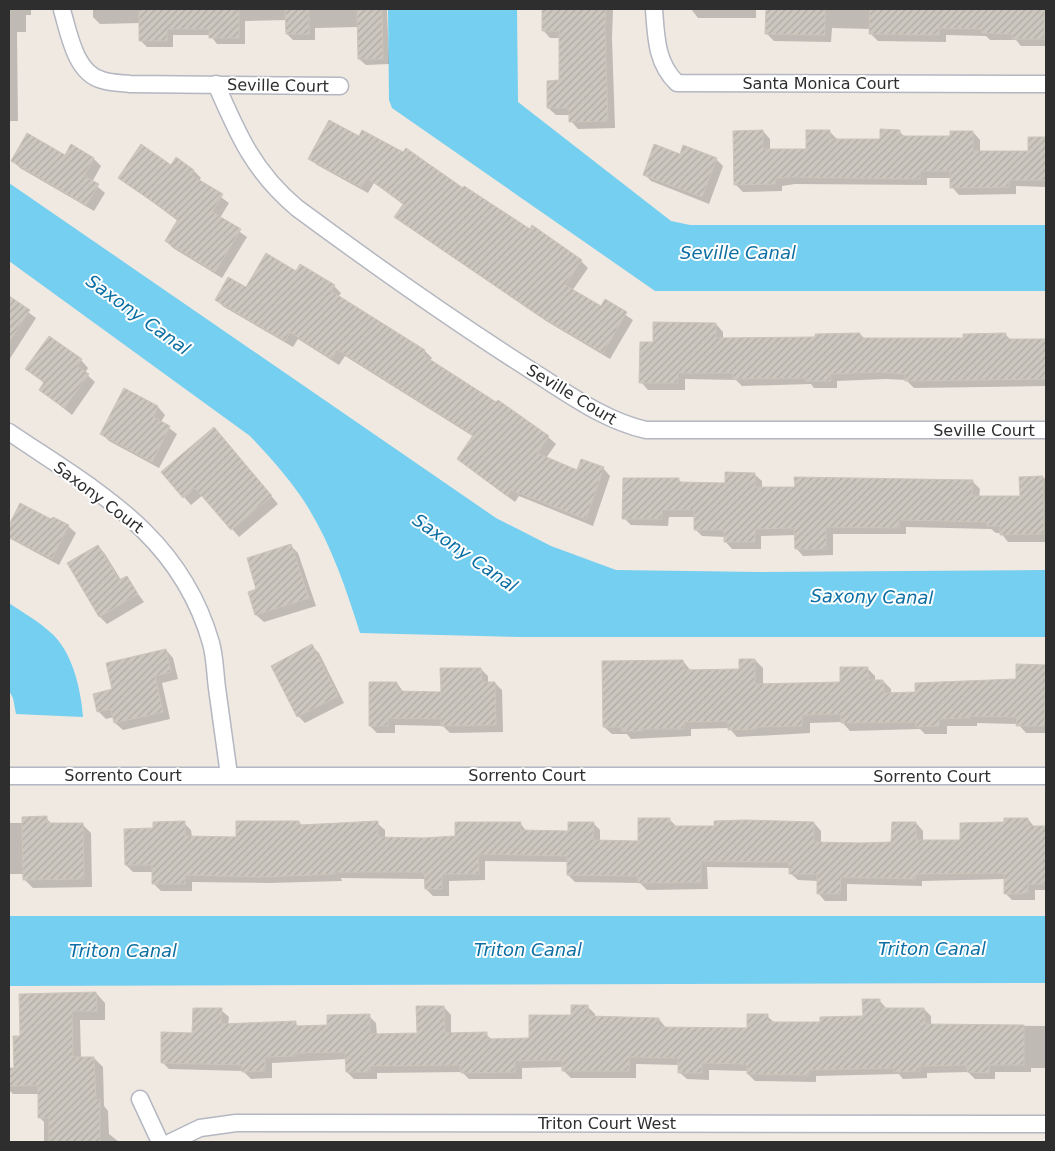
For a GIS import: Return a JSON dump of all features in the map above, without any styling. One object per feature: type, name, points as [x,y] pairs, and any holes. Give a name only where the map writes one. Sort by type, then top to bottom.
[{"type":"street","name":"Santa Monica Court","points":[[654,9],[657,44],[661,60],[677,83],[1046,84]]},
{"type":"street","name":"Seville Court","points":[[62,10],[76,54],[87,70],[101,80],[130,84],[340,86]]},
{"type":"street","name":"Seville Court","points":[[216,84],[240,139],[252,160],[265,178],[297,208],[488,343],[602,414],[623,425],[646,430],[1046,430]]},
{"type":"street","name":"Saxony Court","points":[[9,432],[131,517],[154,539],[174,565],[191,592],[212,645],[229,775]]},
{"type":"street","name":"Sorrento Court","points":[[9,776],[1046,776]]},
{"type":"street","points":[[140,1099],[160,1142]]},
{"type":"street","name":"Triton Court West","points":[[172,1142],[200,1128],[236,1123],[1046,1124]]},
{"type":"water","name":"Seville Canal","points":[[388,9],[517,9],[518,102],[671,221],[690,225],[1046,225],[1046,291],[655,291],[392,108],[389,100]]},
{"type":"water","name":"Saxony Canal","points":[[9,183],[496,518],[551,546],[616,570],[759,572],[1046,570],[1046,637],[521,637],[360,633],[329,546],[312,513],[284,474],[250,436],[9,261]]},
{"type":"water","points":[[9,603],[45,628],[58,640],[64,649],[74,671],[83,717],[16,714],[13,698],[9,691]]},
{"type":"water","name":"Triton Canal","points":[[9,916],[1046,916],[1046,983],[9,986]]},
{"type":"building","points":[[139,9],[239,9],[239,38],[209,38],[209,29],[167,29],[167,41],[139,41]]},
{"type":"building","points":[[285,9],[309,9],[309,34],[286,34]]},
{"type":"building","points":[[357,9],[382,9],[383,59],[358,59]]},
{"type":"building","points":[[542,9],[606,9],[608,121],[569,122],[569,108],[547,108],[547,81],[559,80],[559,31],[542,31]]},
{"type":"building","points":[[766,9],[825,9],[825,35],[765,34]]},
{"type":"building","points":[[870,9],[1045,9],[1044,39],[1012,39],[1012,34],[982,33],[982,29],[939,28],[939,35],[869,34]]},
{"type":"building","points":[[329,120],[359,136],[362,130],[403,152],[406,148],[463,188],[464,186],[530,229],[532,225],[582,260],[565,285],[601,306],[605,299],[627,312],[603,353],[538,315],[394,217],[404,203],[367,178],[361,187],[308,159]]},
{"type":"building","points":[[880,129],[900,130],[900,136],[950,136],[950,131],[973,131],[973,151],[1028,151],[1028,137],[1046,137],[1046,180],[1009,180],[1009,187],[950,188],[950,171],[920,171],[920,179],[787,177],[775,179],[775,184],[734,185],[733,131],[763,130],[763,149],[806,149],[806,130],[830,130],[830,139],[880,139]]},
{"type":"building","points":[[27,133],[65,155],[71,144],[94,158],[84,176],[99,184],[86,205],[11,161]]},
{"type":"building","points":[[141,144],[171,165],[176,157],[194,170],[191,175],[223,194],[212,212],[241,229],[215,272],[165,241],[178,219],[118,178]]},
{"type":"building","points":[[654,144],[680,154],[683,145],[717,158],[702,197],[643,175]]},
{"type":"building","points":[[266,253],[296,271],[300,264],[335,285],[331,291],[425,350],[423,355],[496,402],[498,400],[549,436],[537,453],[577,470],[581,459],[604,467],[586,519],[511,490],[507,496],[457,459],[473,435],[337,349],[332,359],[290,332],[285,341],[215,300],[228,277],[246,287]]},
{"type":"building","points":[[9,296],[30,310],[9,342]]},
{"type":"building","points":[[653,322],[716,323],[716,338],[815,337],[815,334],[860,333],[860,338],[963,338],[963,334],[1006,333],[1006,339],[1046,339],[1046,379],[905,381],[905,374],[878,372],[830,374],[831,381],[806,381],[806,378],[733,379],[733,373],[678,373],[678,383],[639,383],[640,342],[653,342]]},
{"type":"building","points":[[49,336],[82,359],[77,366],[89,374],[64,408],[39,390],[44,382],[25,369]]},
{"type":"building","points":[[124,388],[158,406],[153,417],[170,426],[152,462],[100,434]]},
{"type":"building","points":[[214,427],[272,496],[231,530],[195,488],[183,498],[161,472]]},
{"type":"building","points":[[725,472],[755,473],[755,487],[795,487],[794,477],[973,480],[972,496],[1020,496],[1019,477],[1043,476],[1044,534],[1000,535],[1000,526],[987,526],[987,522],[899,520],[899,528],[826,527],[826,549],[795,549],[794,528],[755,529],[755,542],[724,542],[724,530],[694,530],[694,510],[662,510],[662,519],[622,519],[623,478],[679,478],[679,482],[725,483]]},
{"type":"building","points":[[20,503],[51,519],[53,517],[69,525],[52,559],[9,537],[9,525]]},
{"type":"building","points":[[291,544],[309,598],[255,615],[248,592],[256,589],[247,558]]},
{"type":"building","points":[[98,545],[119,580],[127,576],[138,594],[99,617],[67,563]]},
{"type":"building","points":[[312,644],[338,696],[297,717],[271,666]]},
{"type":"building","points":[[166,649],[171,672],[155,676],[163,712],[114,723],[111,709],[97,712],[93,694],[112,689],[106,663]]},
{"type":"building","points":[[739,659],[755,659],[755,684],[840,682],[840,667],[868,667],[868,680],[883,680],[884,693],[915,692],[915,683],[1016,679],[1016,664],[1046,665],[1044,726],[1016,726],[1017,717],[969,716],[969,718],[939,719],[939,726],[916,727],[916,722],[841,723],[841,714],[802,715],[802,726],[756,727],[756,729],[728,730],[728,721],[684,722],[684,729],[643,729],[643,731],[622,731],[622,727],[603,727],[602,661],[683,660],[684,670],[739,669]]},
{"type":"building","points":[[440,668],[481,668],[482,682],[495,682],[496,725],[441,726],[441,719],[388,718],[388,726],[369,726],[369,682],[397,682],[397,691],[441,692]]},
{"type":"building","points":[[47,816],[47,823],[83,823],[84,879],[23,880],[22,817]]},
{"type":"building","points":[[638,818],[670,818],[670,826],[714,826],[714,821],[745,820],[814,822],[814,842],[861,843],[891,842],[892,822],[916,822],[916,840],[960,840],[960,823],[1004,822],[1004,818],[1028,818],[1028,826],[1046,826],[1046,884],[1028,884],[1028,893],[1004,894],[1004,873],[915,874],[915,879],[841,877],[840,894],[817,894],[817,874],[789,874],[789,862],[701,861],[701,882],[638,883],[638,876],[567,875],[567,856],[478,854],[479,874],[442,874],[442,889],[425,889],[424,872],[335,872],[335,874],[260,877],[185,875],[185,884],[152,884],[152,865],[125,865],[124,829],[153,828],[153,822],[185,821],[185,836],[236,837],[236,821],[299,821],[300,825],[378,821],[378,837],[424,838],[455,836],[455,822],[521,822],[520,830],[568,831],[568,822],[594,822],[593,840],[638,841]]},
{"type":"building","points":[[96,992],[97,1011],[72,1011],[73,1057],[94,1057],[96,1100],[100,1100],[100,1142],[49,1142],[49,1118],[38,1118],[38,1085],[9,1086],[9,1068],[14,1068],[13,1036],[20,1036],[19,994]]},
{"type":"building","points":[[862,999],[880,999],[880,1008],[924,1008],[925,1024],[1024,1025],[1024,1065],[989,1065],[989,1073],[967,1072],[967,1065],[920,1066],[920,1071],[894,1072],[894,1068],[809,1070],[809,1075],[747,1074],[747,1064],[702,1063],[702,1073],[678,1073],[678,1058],[630,1057],[629,1071],[562,1071],[562,1060],[515,1061],[515,1072],[461,1073],[460,1065],[370,1066],[370,1072],[346,1072],[345,1052],[296,1053],[296,1056],[265,1057],[265,1071],[242,1072],[242,1065],[161,1063],[161,1032],[192,1033],[193,1008],[222,1008],[221,1024],[296,1021],[296,1026],[327,1025],[327,1015],[370,1014],[370,1034],[417,1033],[416,1006],[444,1006],[445,1033],[487,1032],[487,1039],[529,1038],[529,1015],[571,1015],[571,1005],[588,1005],[589,1016],[659,1018],[659,1027],[747,1028],[747,1014],[768,1014],[768,1022],[820,1022],[820,1017],[863,1016]]}]
